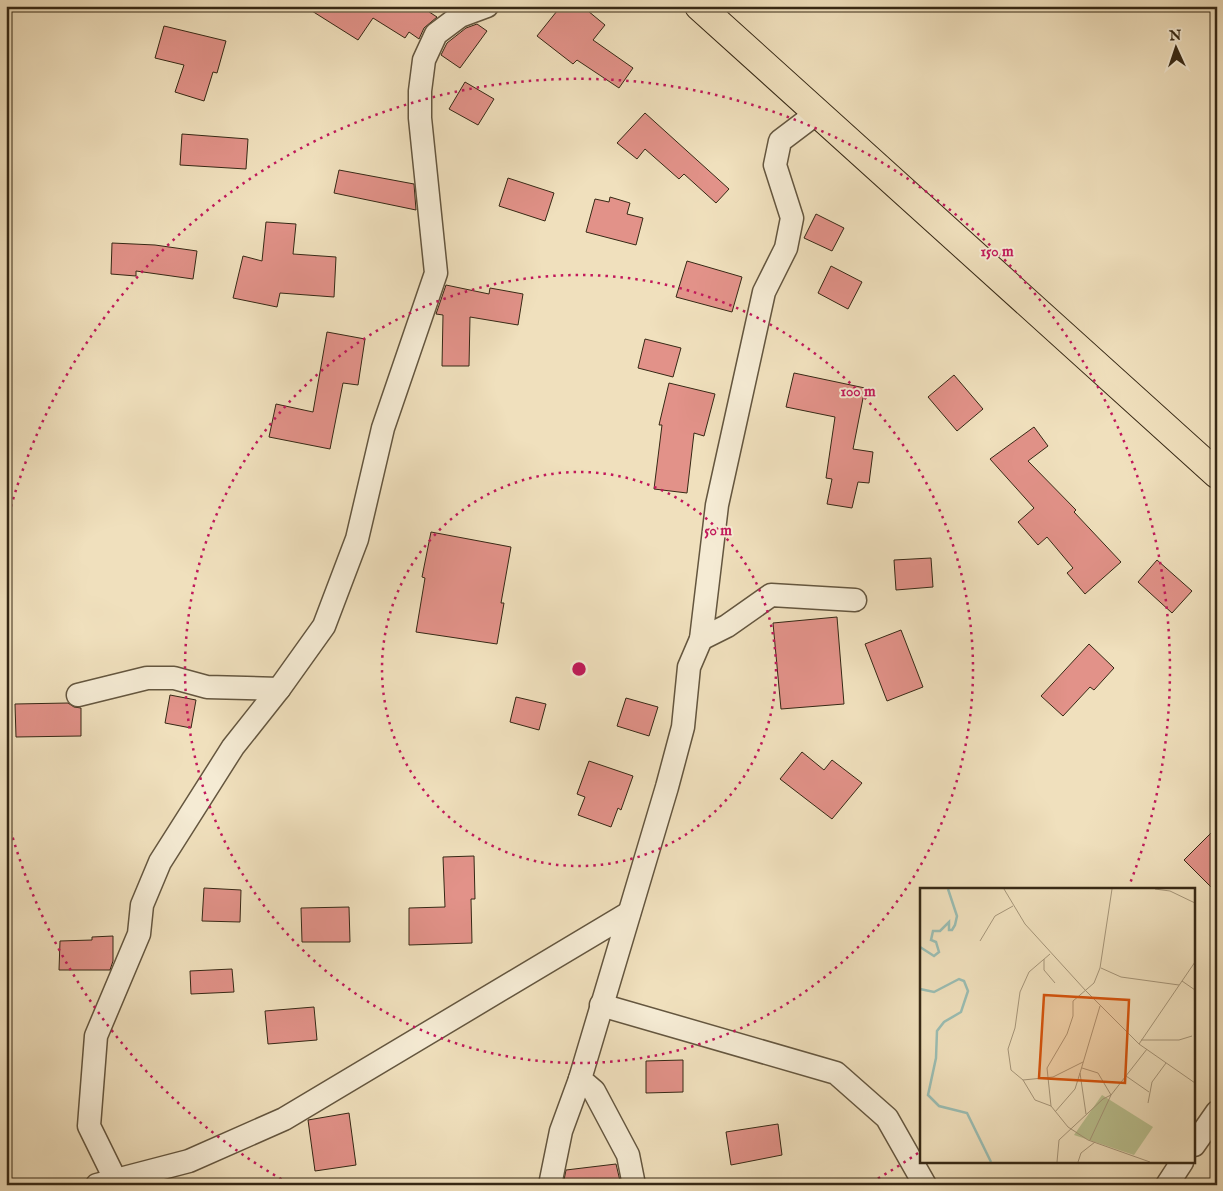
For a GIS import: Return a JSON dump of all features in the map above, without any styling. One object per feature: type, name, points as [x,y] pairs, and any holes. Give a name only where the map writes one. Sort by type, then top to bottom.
[{"type":"main road","points":[[699,6],[1217,474]]},
{"type":"street","points":[[486,6],[460,16],[436,34],[424,60],[420,91],[420,118],[436,273],[384,428],[356,539],[324,626],[279,690],[233,746],[160,862],[142,904],[139,934],[96,1036],[89,1126],[111,1183],[189,1162],[284,1119],[629,913]]},
{"type":"street","points":[[550,1185],[561,1131],[580,1079],[667,788],[683,727],[689,667],[701,639],[717,505],[764,292],[786,248],[792,218],[775,165],[780,141],[816,113]]},
{"type":"street","points":[[701,639],[726,626],[771,595],[856,600]]},
{"type":"street","points":[[78,695],[147,678],[174,678],[207,687],[279,690]]},
{"type":"street","points":[[601,1004],[836,1072],[887,1118],[925,1185]]},
{"type":"street","points":[[580,1079],[594,1091],[628,1155],[634,1185]]},
{"type":"street","points":[[1196,1142],[1217,1112]]},
{"type":"street","points":[[1167,1185],[1181,1164]]},
{"type":"building","points":[[304,6],[420,6],[437,17],[424,28],[419,39],[409,32],[405,38],[373,18],[358,40]]},
{"type":"building","points":[[561,6],[582,6],[605,25],[593,40],[633,68],[619,88],[577,60],[573,64],[537,36]]},
{"type":"building","points":[[477,24],[487,31],[460,68],[441,55],[447,43],[466,28]]},
{"type":"building","points":[[164,26],[226,41],[217,73],[213,72],[204,101],[175,92],[184,65],[155,58]]},
{"type":"building","points":[[465,82],[494,99],[478,125],[449,109]]},
{"type":"building","points":[[645,113],[729,189],[716,203],[684,174],[679,179],[645,149],[637,159],[617,143]]},
{"type":"building","points":[[182,134],[248,139],[246,169],[180,165]]},
{"type":"building","points":[[339,170],[414,184],[416,210],[334,193]]},
{"type":"building","points":[[508,178],[554,193],[545,221],[499,206]]},
{"type":"building","points":[[610,197],[630,203],[627,214],[643,218],[636,245],[586,232],[595,199],[609,202]]},
{"type":"building","points":[[816,214],[844,228],[832,251],[804,238]]},
{"type":"building","points":[[266,222],[296,224],[293,254],[336,257],[334,297],[280,293],[277,307],[233,298],[243,256],[262,261]]},
{"type":"building","points":[[112,243],[155,245],[197,251],[193,279],[136,271],[136,276],[111,274]]},
{"type":"building","points":[[687,261],[742,277],[732,312],[676,297]]},
{"type":"building","points":[[831,266],[862,282],[848,309],[818,293]]},
{"type":"building","points":[[446,285],[489,294],[490,288],[523,294],[518,325],[470,317],[469,366],[442,366],[443,315],[436,314]]},
{"type":"building","points":[[327,332],[365,339],[358,385],[343,383],[330,449],[269,437],[276,404],[313,412]]},
{"type":"building","points":[[645,339],[681,348],[673,377],[638,368]]},
{"type":"building","points":[[794,373],[865,388],[853,449],[873,452],[869,483],[858,482],[852,508],[827,504],[832,479],[826,478],[835,417],[786,407]]},
{"type":"building","points":[[954,375],[983,409],[957,431],[928,397]]},
{"type":"building","points":[[669,383],[715,394],[704,436],[694,433],[687,493],[654,489],[662,425],[659,425]]},
{"type":"building","points":[[1034,427],[1048,446],[1028,461],[1076,510],[1074,512],[1121,562],[1085,594],[1067,573],[1073,568],[1047,537],[1038,545],[1018,522],[1034,508],[990,459]]},
{"type":"building","points":[[431,532],[511,547],[501,603],[504,603],[497,644],[416,632],[425,578],[422,577]]},
{"type":"building","points":[[931,558],[933,587],[896,590],[894,560]]},
{"type":"building","points":[[1157,560],[1192,591],[1172,613],[1138,582]]},
{"type":"building","points":[[837,617],[844,704],[781,709],[773,623]]},
{"type":"building","points":[[901,630],[923,687],[887,701],[865,644]]},
{"type":"building","points":[[1089,644],[1114,668],[1094,690],[1090,687],[1063,716],[1041,696]]},
{"type":"building","points":[[170,695],[196,700],[191,728],[165,723]]},
{"type":"building","points":[[516,697],[546,704],[539,730],[510,722]]},
{"type":"building","points":[[626,698],[658,707],[649,736],[617,726]]},
{"type":"building","points":[[68,703],[74,707],[81,708],[81,736],[16,737],[15,704]]},
{"type":"building","points":[[802,752],[824,770],[832,760],[862,783],[832,819],[780,779]]},
{"type":"building","points":[[589,761],[633,776],[621,810],[618,808],[611,827],[578,815],[585,797],[577,794]]},
{"type":"building","points":[[1217,827],[1217,893],[1184,860]]},
{"type":"building","points":[[474,856],[475,899],[471,899],[472,943],[409,945],[409,908],[445,907],[443,857]]},
{"type":"building","points":[[204,888],[241,890],[240,922],[202,921]]},
{"type":"building","points":[[349,907],[350,942],[302,942],[301,908]]},
{"type":"building","points":[[113,936],[113,961],[110,970],[59,970],[60,941],[92,940],[92,937]]},
{"type":"building","points":[[232,969],[234,992],[191,994],[190,971]]},
{"type":"building","points":[[314,1007],[317,1040],[268,1044],[265,1011]]},
{"type":"building","points":[[683,1060],[683,1092],[646,1093],[646,1061]]},
{"type":"building","points":[[349,1113],[356,1165],[315,1171],[308,1120]]},
{"type":"building","points":[[778,1124],[782,1155],[731,1165],[726,1132]]},
{"type":"building","points":[[616,1164],[621,1185],[563,1185],[566,1170]]}]
